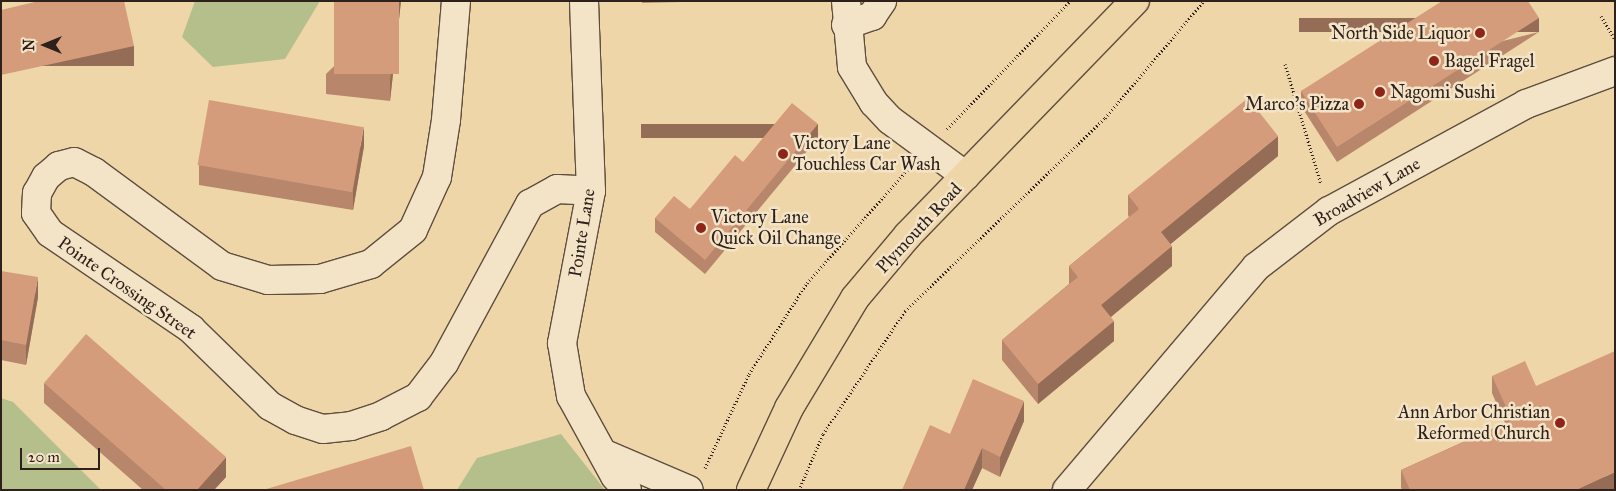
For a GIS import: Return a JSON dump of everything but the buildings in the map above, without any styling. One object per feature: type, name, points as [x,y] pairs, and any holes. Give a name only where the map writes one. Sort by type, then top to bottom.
[{"type":"main road","name":"Plymouth Road","points":[[751,490],[789,408],[855,298],[908,235],[1135,1]]},
{"type":"street","name":"Pointe Crossing Street","points":[[456,1],[446,120],[438,177],[413,230],[371,264],[320,278],[268,280],[222,266],[94,172],[74,162],[59,166],[46,177],[37,192],[36,213],[50,233],[191,329],[270,406],[296,420],[322,429],[351,426],[381,416],[418,396],[444,363],[530,204],[557,189],[591,191]]},
{"type":"street","name":"Pointe Lane","points":[[584,1],[591,191],[562,343],[571,396],[605,454],[615,476],[627,490]]},
{"type":"street","points":[[882,1],[872,16],[846,13],[852,67],[874,103],[890,120],[966,176]]},
{"type":"street","name":"Broadview Lane","points":[[1067,490],[1256,267],[1329,211],[1526,104],[1615,71]]},
{"type":"street","points":[[605,454],[696,481]]},
{"type":"path","points":[[696,481],[749,374],[807,283],[928,149],[1070,1]]},
{"type":"path","points":[[799,490],[823,434],[905,311],[1105,118],[1204,1]]},
{"type":"path","points":[[1601,16],[1615,39]]},
{"type":"path","points":[[1285,64],[1329,211]]},
{"type":"green space","points":[[195,1],[320,1],[285,59],[213,67],[182,37]]},
{"type":"green space","points":[[1,398],[13,402],[101,490],[1,490]]},
{"type":"green space","points":[[561,434],[605,490],[457,490],[477,458]]},
{"type":"place","name":"North Side Liquor","points":[[1480,33]]},
{"type":"place","name":"Bagel Fragel","points":[[1434,61]]},
{"type":"place","name":"Nagomi Sushi","points":[[1380,92]]},
{"type":"place","name":"Marco's Pizza","points":[[1359,104]]},
{"type":"place","name":"Victory Lane Touchless Car Wash","points":[[783,154]]},
{"type":"place","name":"Victory Lane Quick Oil Change","points":[[701,228]]},
{"type":"place","name":"Ann Arbor Christian Reformed Church","points":[[1560,423]]}]
